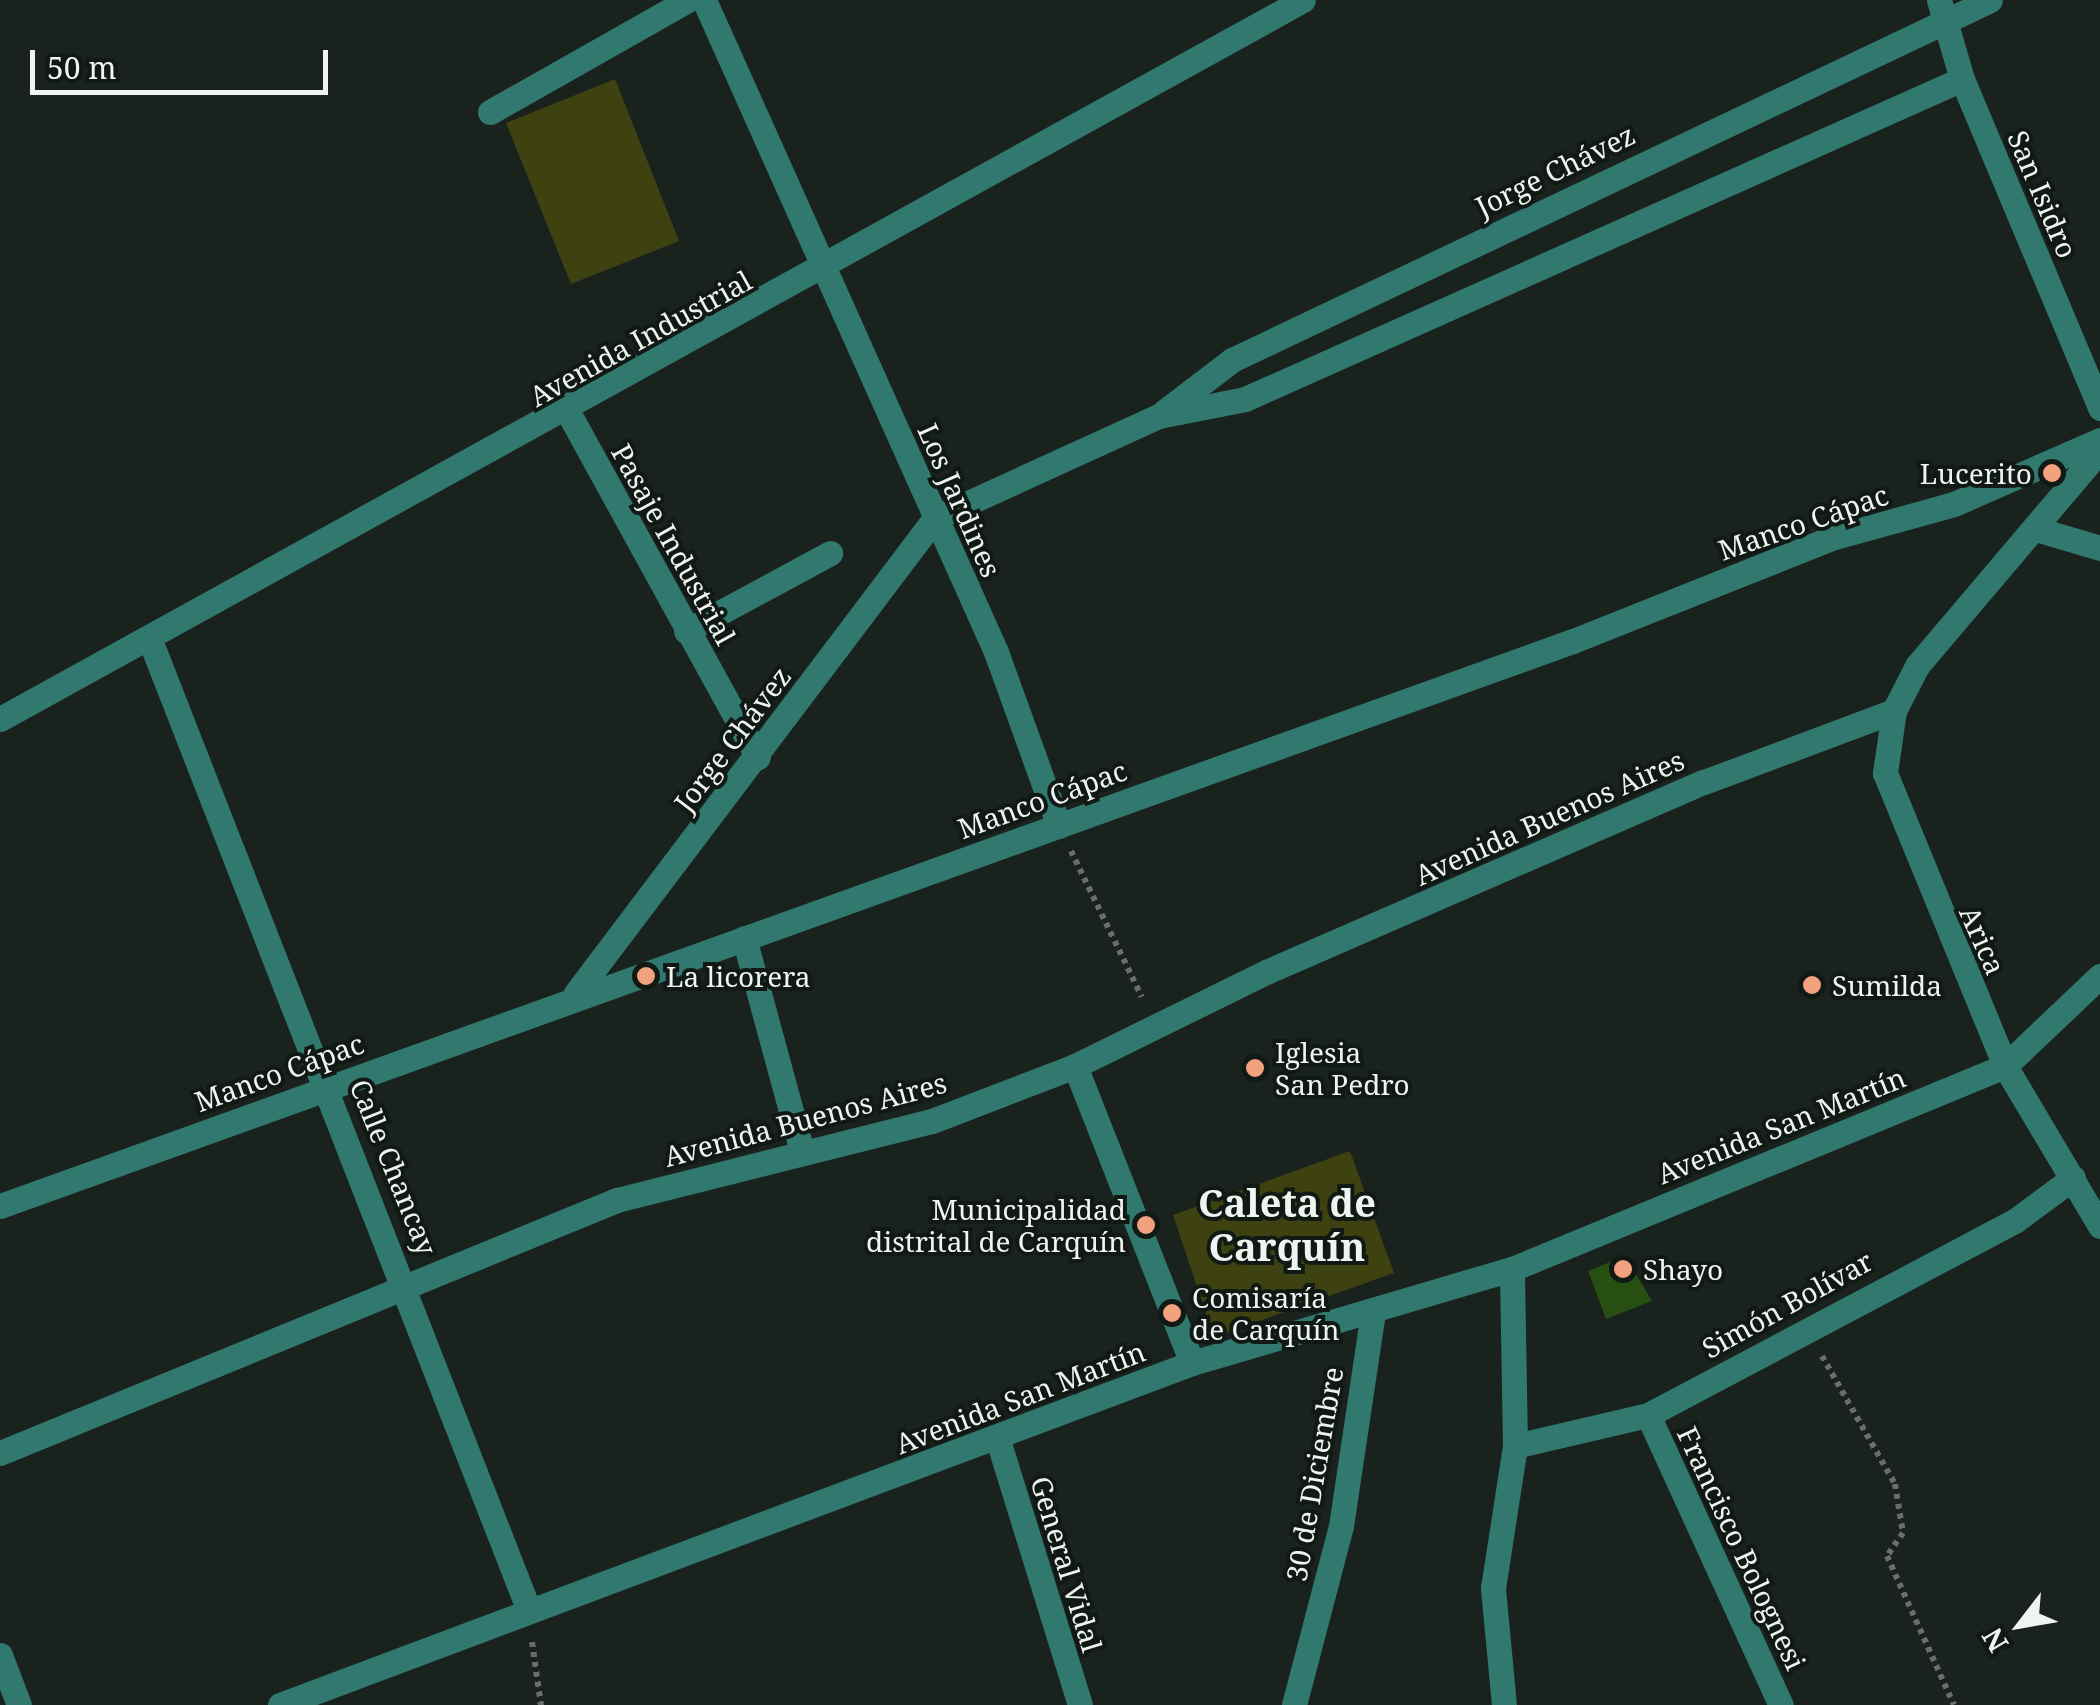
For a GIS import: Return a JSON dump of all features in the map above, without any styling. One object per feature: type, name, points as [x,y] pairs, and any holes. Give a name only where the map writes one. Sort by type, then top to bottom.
[{"type":"street","points":[[490,112],[688,0]]},
{"type":"street","name":"Los Jardines","points":[[704,0],[935,518],[1059,826]]},
{"type":"street","name":"Avenida Industrial","points":[[0,719],[824,272],[1303,0]]},
{"type":"street","name":"Jorge Chávez","points":[[1160,416],[1232,360],[1942,8],[1990,0]]},
{"type":"street","name":"San Isidro","points":[[1942,8],[1962,80],[2100,408]]},
{"type":"street","points":[[935,518],[1160,416],[1245,399],[1962,80]]},
{"type":"street","name":"Pasaje Industrial","points":[[568,412],[758,756]]},
{"type":"street","name":"Manco Cápac","points":[[0,1206],[576,994],[1059,826],[1834,537],[1954,504],[2100,440]]},
{"type":"street","points":[[1894,711],[1917,666],[2100,450]]},
{"type":"street","name":"Jorge Chávez","points":[[576,994],[935,518]]},
{"type":"street","points":[[2036,529],[2100,548]]},
{"type":"street","points":[[686,631],[830,554]]},
{"type":"street","name":"Calle Chancay","points":[[150,640],[408,1285],[528,1608]]},
{"type":"street","name":"Avenida Buenos Aires","points":[[0,1454],[618,1200],[932,1121],[1075,1066],[1156,1026],[1704,782],[1894,711]]},
{"type":"street","name":"Arica","points":[[1894,711],[1886,773],[2005,1066],[2100,1226]]},
{"type":"street","points":[[744,938],[802,1151]]},
{"type":"street","points":[[2005,1066],[2100,976]]},
{"type":"street","points":[[1075,1066],[1192,1363]]},
{"type":"street","name":"Avenida San Martín","points":[[280,1705],[528,1608],[998,1440],[1192,1363],[1512,1268],[2005,1066]]},
{"type":"street","name":"Simón Bolívar","points":[[1515,1446],[1648,1415],[1805,1326],[2016,1220],[2073,1178]]},
{"type":"street","points":[[1504,1705],[1493,1588],[1515,1446],[1512,1268]]},
{"type":"street","name":"30 de Diciembre","points":[[1294,1705],[1342,1526],[1372,1311]]},
{"type":"street","name":"Francisco Bolognesi","points":[[1648,1415],[1781,1705]]},
{"type":"street","name":"General Vidal","points":[[998,1440],[1080,1705]]},
{"type":"street","points":[[0,1654],[20,1705]]},
{"type":"path","points":[[1059,826],[1156,1026]]},
{"type":"path","points":[[1805,1326],[1895,1484],[1903,1534],[1887,1556],[1954,1705]]},
{"type":"path","points":[[528,1608],[541,1705]]},
{"type":"green space","points":[[615,79],[679,241],[571,284],[506,123]]},
{"type":"green space","points":[[1350,1151],[1394,1273],[1214,1337],[1173,1215]]},
{"type":"building","points":[[1625,1256],[1652,1301],[1606,1319],[1588,1271]]},
{"type":"place","name":"Lucerito","points":[[2052,473]]},
{"type":"place","name":"La licorera","points":[[646,976]]},
{"type":"place","name":"Sumilda","points":[[1812,985]]},
{"type":"place","name":"Iglesia San Pedro","points":[[1255,1068]]},
{"type":"place","name":"Municipalidad distrital de Carquín","points":[[1146,1225]]},
{"type":"place","name":"Shayo","points":[[1623,1269]]},
{"type":"place","name":"Comisaría de Carquín","points":[[1172,1313]]},
{"type":"district","name":"Caleta de Carquín","points":[[1287,1225]]}]
